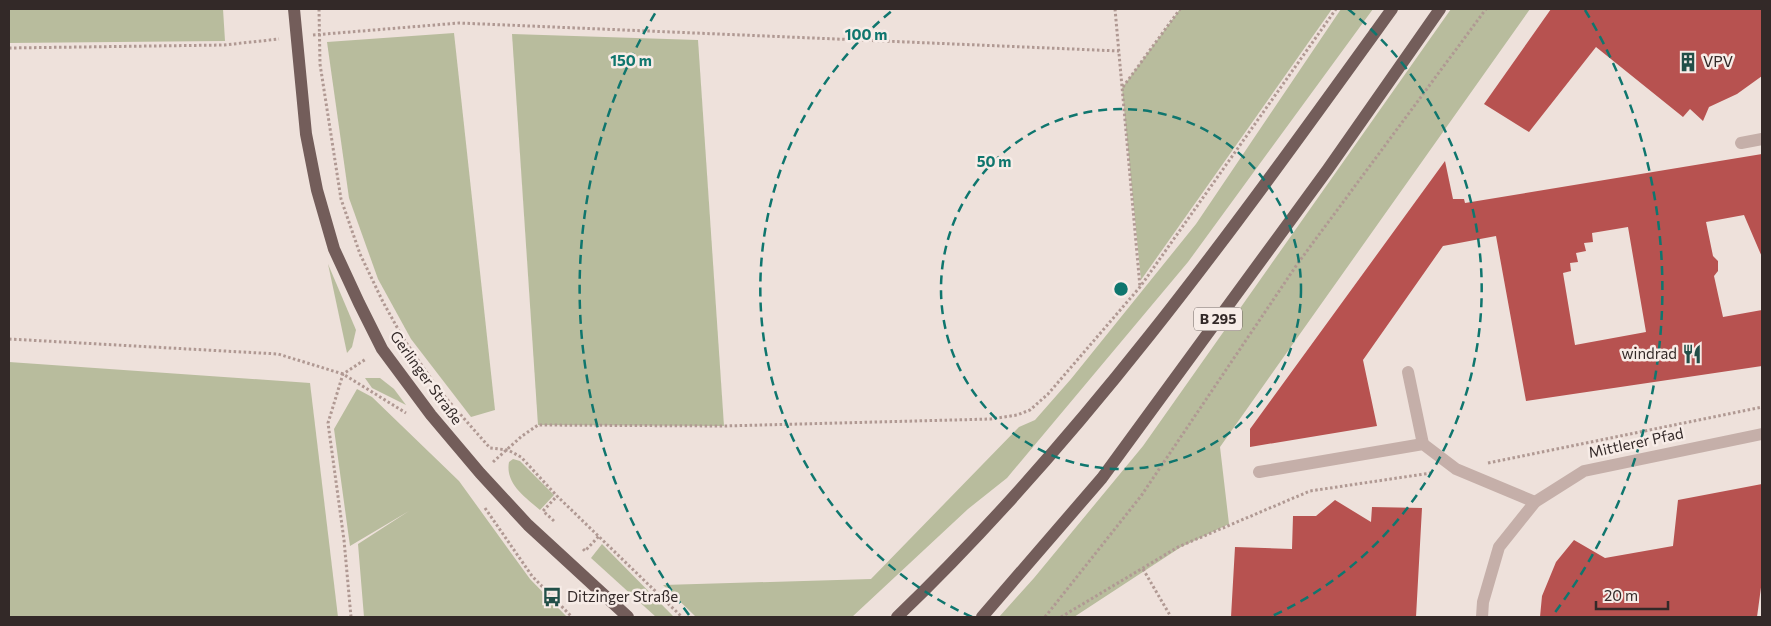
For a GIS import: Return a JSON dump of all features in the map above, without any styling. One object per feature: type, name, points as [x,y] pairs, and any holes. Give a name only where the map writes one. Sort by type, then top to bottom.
[{"type":"main road","name":"Gerlinger Straße","points":[[294,9],[306,134],[317,190],[334,249],[358,303],[382,349],[430,415],[480,473],[528,525],[628,617]]},
{"type":"main road","name":"B 295","points":[[897,617],[936,580],[1003,510],[1127,365],[1244,213],[1392,9]]},
{"type":"main road","name":"B 295","points":[[982,617],[1102,478],[1328,169],[1440,9]]},
{"type":"street","points":[[1741,143],[1762,140]]},
{"type":"street","points":[[1408,372],[1423,444],[1456,469],[1535,502]]},
{"type":"street","name":"Mittlerer Pfad","points":[[1482,617],[1483,602],[1499,547],[1535,502],[1584,471],[1762,434]]},
{"type":"street","points":[[1259,472],[1423,444]]},
{"type":"path","points":[[318,9],[320,64],[341,199],[360,254],[403,338],[438,389],[490,448],[508,450],[520,457],[682,617]]},
{"type":"path","points":[[1115,9],[1140,287]]},
{"type":"path","points":[[1122,88],[1180,9]]},
{"type":"path","points":[[480,473],[522,436],[538,425],[724,426],[991,419],[1017,415],[1030,410],[1048,394],[1140,287],[1336,9]]},
{"type":"path","points":[[1045,617],[1141,496],[1298,263],[1486,9]]},
{"type":"path","points":[[9,48],[224,44],[459,23],[1119,51]]},
{"type":"path","points":[[9,339],[278,354],[343,374],[408,415]]},
{"type":"path","points":[[351,617],[344,540],[328,423],[343,374],[382,349]]},
{"type":"path","points":[[1061,617],[1178,548],[1310,491],[1456,469],[1762,408]]},
{"type":"path","points":[[557,524],[544,511],[558,496]]},
{"type":"path","points":[[481,503],[532,576],[572,617]]},
{"type":"path","points":[[578,544],[585,551],[599,536]]},
{"type":"path","points":[[1143,569],[1171,617]]},
{"type":"green space","points":[[9,9],[223,9],[225,41],[9,43]]},
{"type":"green space","points":[[1180,9],[1332,9],[1141,280],[1122,88]]},
{"type":"green space","points":[[1341,9],[1373,9],[1188,262],[1007,478],[968,509],[852,617],[696,617],[663,585],[871,579],[1019,427],[1035,420],[1071,379],[1196,224]]},
{"type":"green space","points":[[1451,9],[1530,9],[1220,447],[1229,524],[1181,547],[1074,617],[999,617],[1034,578],[1143,446]]},
{"type":"green space","points":[[454,33],[495,410],[471,417],[411,339],[378,279],[349,198],[327,42]]},
{"type":"green space","points":[[512,34],[698,40],[724,426],[538,425]]},
{"type":"green space","points":[[328,264],[356,330],[352,347],[347,353]]},
{"type":"green space","points":[[9,362],[310,383],[338,617],[9,617]]},
{"type":"green space","points":[[365,378],[380,378],[394,389],[406,405],[372,388]]},
{"type":"green space","points":[[357,389],[372,397],[459,481],[530,579],[567,617],[364,617],[358,544],[409,511],[350,546],[334,429]]},
{"type":"green space","points":[[513,459],[520,461],[554,495],[540,510],[513,483],[510,477],[509,462]]},
{"type":"green space","points":[[602,544],[674,617],[656,617],[591,558]]},
{"type":"building","name":"VPV","points":[[1551,9],[1762,9],[1762,76],[1737,94],[1709,107],[1703,121],[1690,109],[1683,117],[1596,47],[1529,132],[1484,104]]},
{"type":"building","points":[[1762,154],[1762,257],[1744,215],[1706,222],[1713,256],[1718,261],[1718,271],[1714,276],[1723,317],[1762,310],[1762,366],[1526,401],[1496,236],[1443,246],[1363,360],[1377,426],[1250,447],[1250,429],[1445,161],[1453,199],[1464,199],[1465,203]],"holes":[[[1628,227],[1646,332],[1575,345],[1563,273],[1571,271],[1570,263],[1578,262],[1576,253],[1586,251],[1584,243],[1593,242],[1592,233]]]},
{"type":"building","points":[[1762,484],[1762,580],[1757,617],[1540,617],[1542,596],[1556,562],[1574,540],[1605,558],[1673,546],[1678,500]]},
{"type":"building","points":[[1335,500],[1371,522],[1372,507],[1422,508],[1416,617],[1231,617],[1235,547],[1292,549],[1293,516],[1316,516]]},
{"type":"place","name":"VPV","points":[[1688,62]]},
{"type":"place","name":"windrad","points":[[1692,354]]},
{"type":"place","name":"Ditzinger Straße","points":[[552,597]]}]
